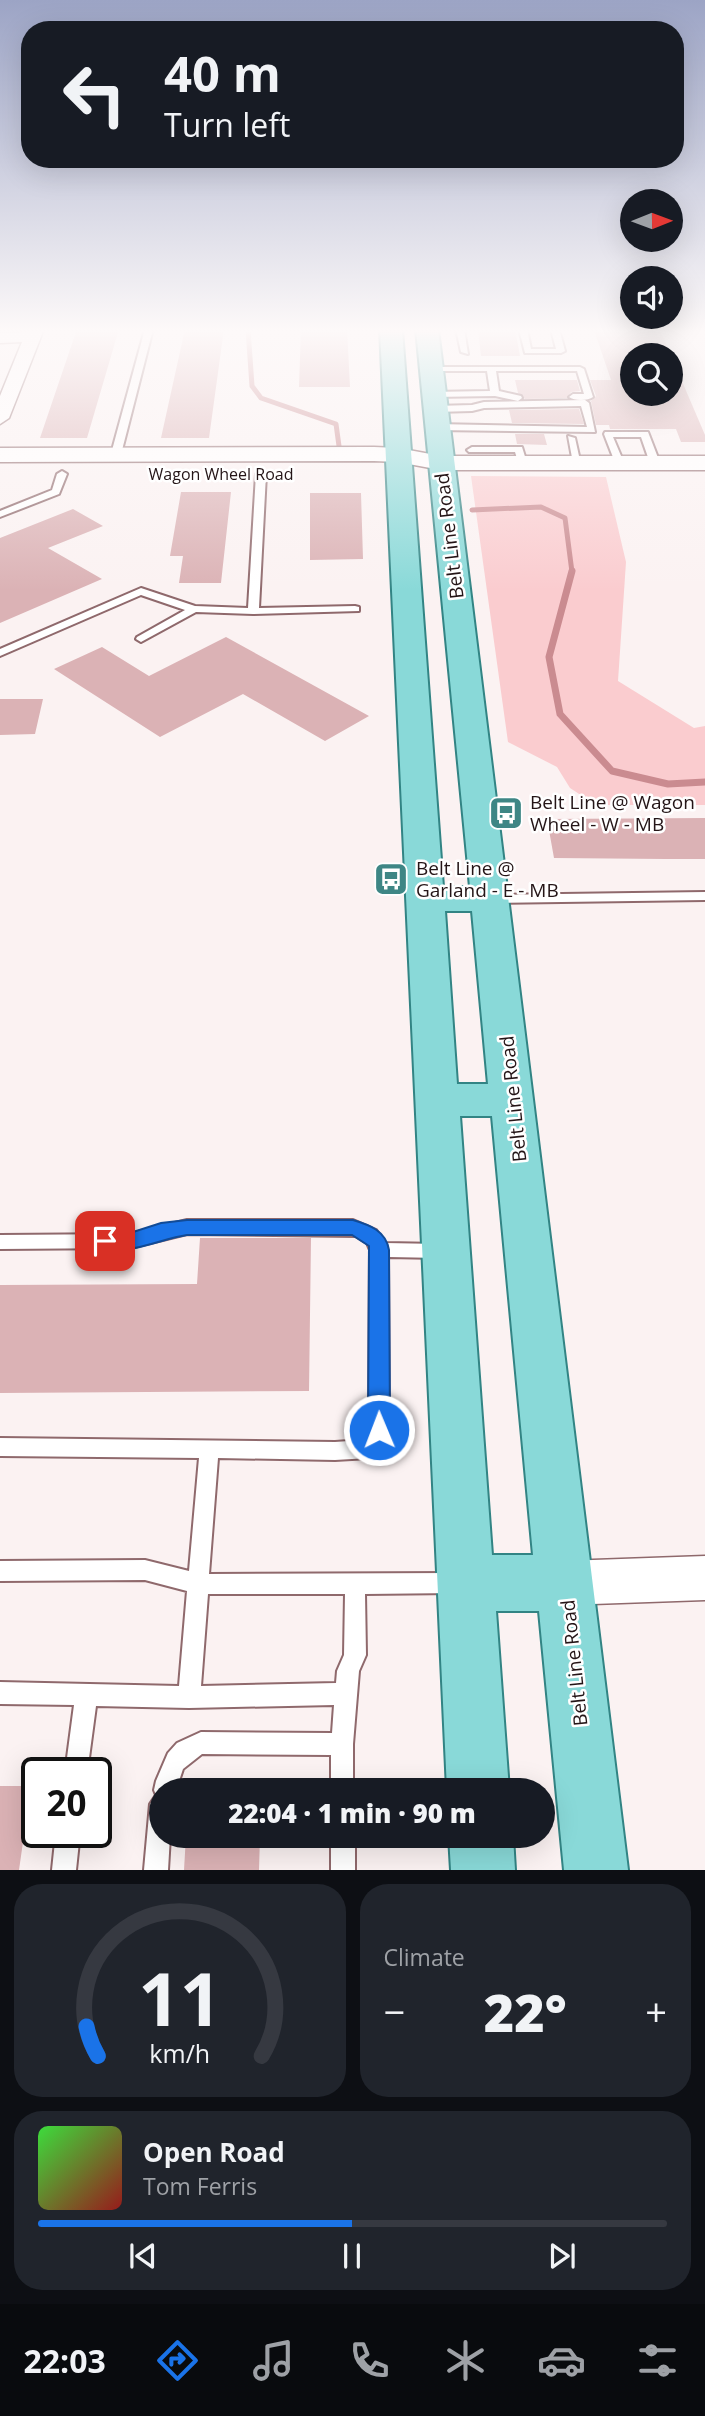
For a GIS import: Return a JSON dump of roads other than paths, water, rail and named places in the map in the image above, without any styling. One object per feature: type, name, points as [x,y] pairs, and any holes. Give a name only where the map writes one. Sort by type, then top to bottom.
[{"type":"main road","points":[[396,416],[468,1583],[477,1778]]},
{"type":"main road","name":"Belt Line Road","points":[[438,416],[456,456],[491,899],[596,1870]]},
{"type":"main road","points":[[426,899],[491,899]]},
{"type":"main road","points":[[439,1100],[513,1100]]},
{"type":"main road","points":[[468,1583],[565,1583]]},
{"type":"main road","points":[[482,1848],[483,1870]]},
{"type":"street","name":"Wagon Wheel Road","points":[[0,455],[116,454],[262,464]]},
{"type":"street","name":"Wagon Wheel Road","points":[[0,475],[262,464],[399,464],[456,456],[522,463],[705,463]]},
{"type":"street","points":[[565,1583],[705,1578]]},
{"type":"lane","points":[[116,454],[126,416]]},
{"type":"lane","points":[[484,416],[608,434],[645,434],[655,463]]},
{"type":"lane","points":[[588,416],[592,430]]},
{"type":"lane","points":[[608,434],[619,463]]},
{"type":"lane","points":[[571,438],[578,463]]},
{"type":"lane","points":[[456,456],[519,449],[522,463]]},
{"type":"lane","points":[[253,611],[262,464]]},
{"type":"lane","points":[[0,514],[56,492],[62,474]]},
{"type":"lane","points":[[0,653],[141,592],[194,609],[355,609]]},
{"type":"lane","points":[[141,639],[194,609]]},
{"type":"lane","points":[[491,899],[705,896]]},
{"type":"lane","points":[[0,1242],[130,1241],[150,1237],[161,1231],[187,1227],[353,1227],[369,1234],[378,1243],[379,1250],[379,1430],[369,1449],[0,1447]]},
{"type":"lane","points":[[379,1250],[448,1251]]},
{"type":"lane","points":[[189,1697],[209,1450]]},
{"type":"lane","points":[[0,1571],[145,1570],[200,1584],[468,1583]]},
{"type":"lane","points":[[342,1778],[345,1694],[348,1671],[355,1656],[355,1584]]},
{"type":"lane","points":[[0,1693],[189,1697],[345,1694]]},
{"type":"lane","points":[[78,1757],[86,1695]]},
{"type":"lane","points":[[168,1778],[171,1767],[184,1749],[201,1743],[342,1744]]},
{"type":"lane","points":[[64,1870],[66,1848]]},
{"type":"lane","points":[[156,1870],[158,1848]]},
{"type":"lane","points":[[343,1848],[343,1870]]},
{"type":"waterway","points":[[314,416],[336,424],[339,446]]},
{"type":"waterway","points":[[472,510],[541,507],[565,518],[572,571]]},
{"type":"waterway","points":[[572,571],[549,657],[560,714],[612,771],[668,784],[705,782]]},
{"type":"place","name":"Belt Line @ Wagon Wheel - W - MB","points":[[506,813]]},
{"type":"place","name":"Belt Line @ Garland - E - MB","points":[[391,879]]}]
